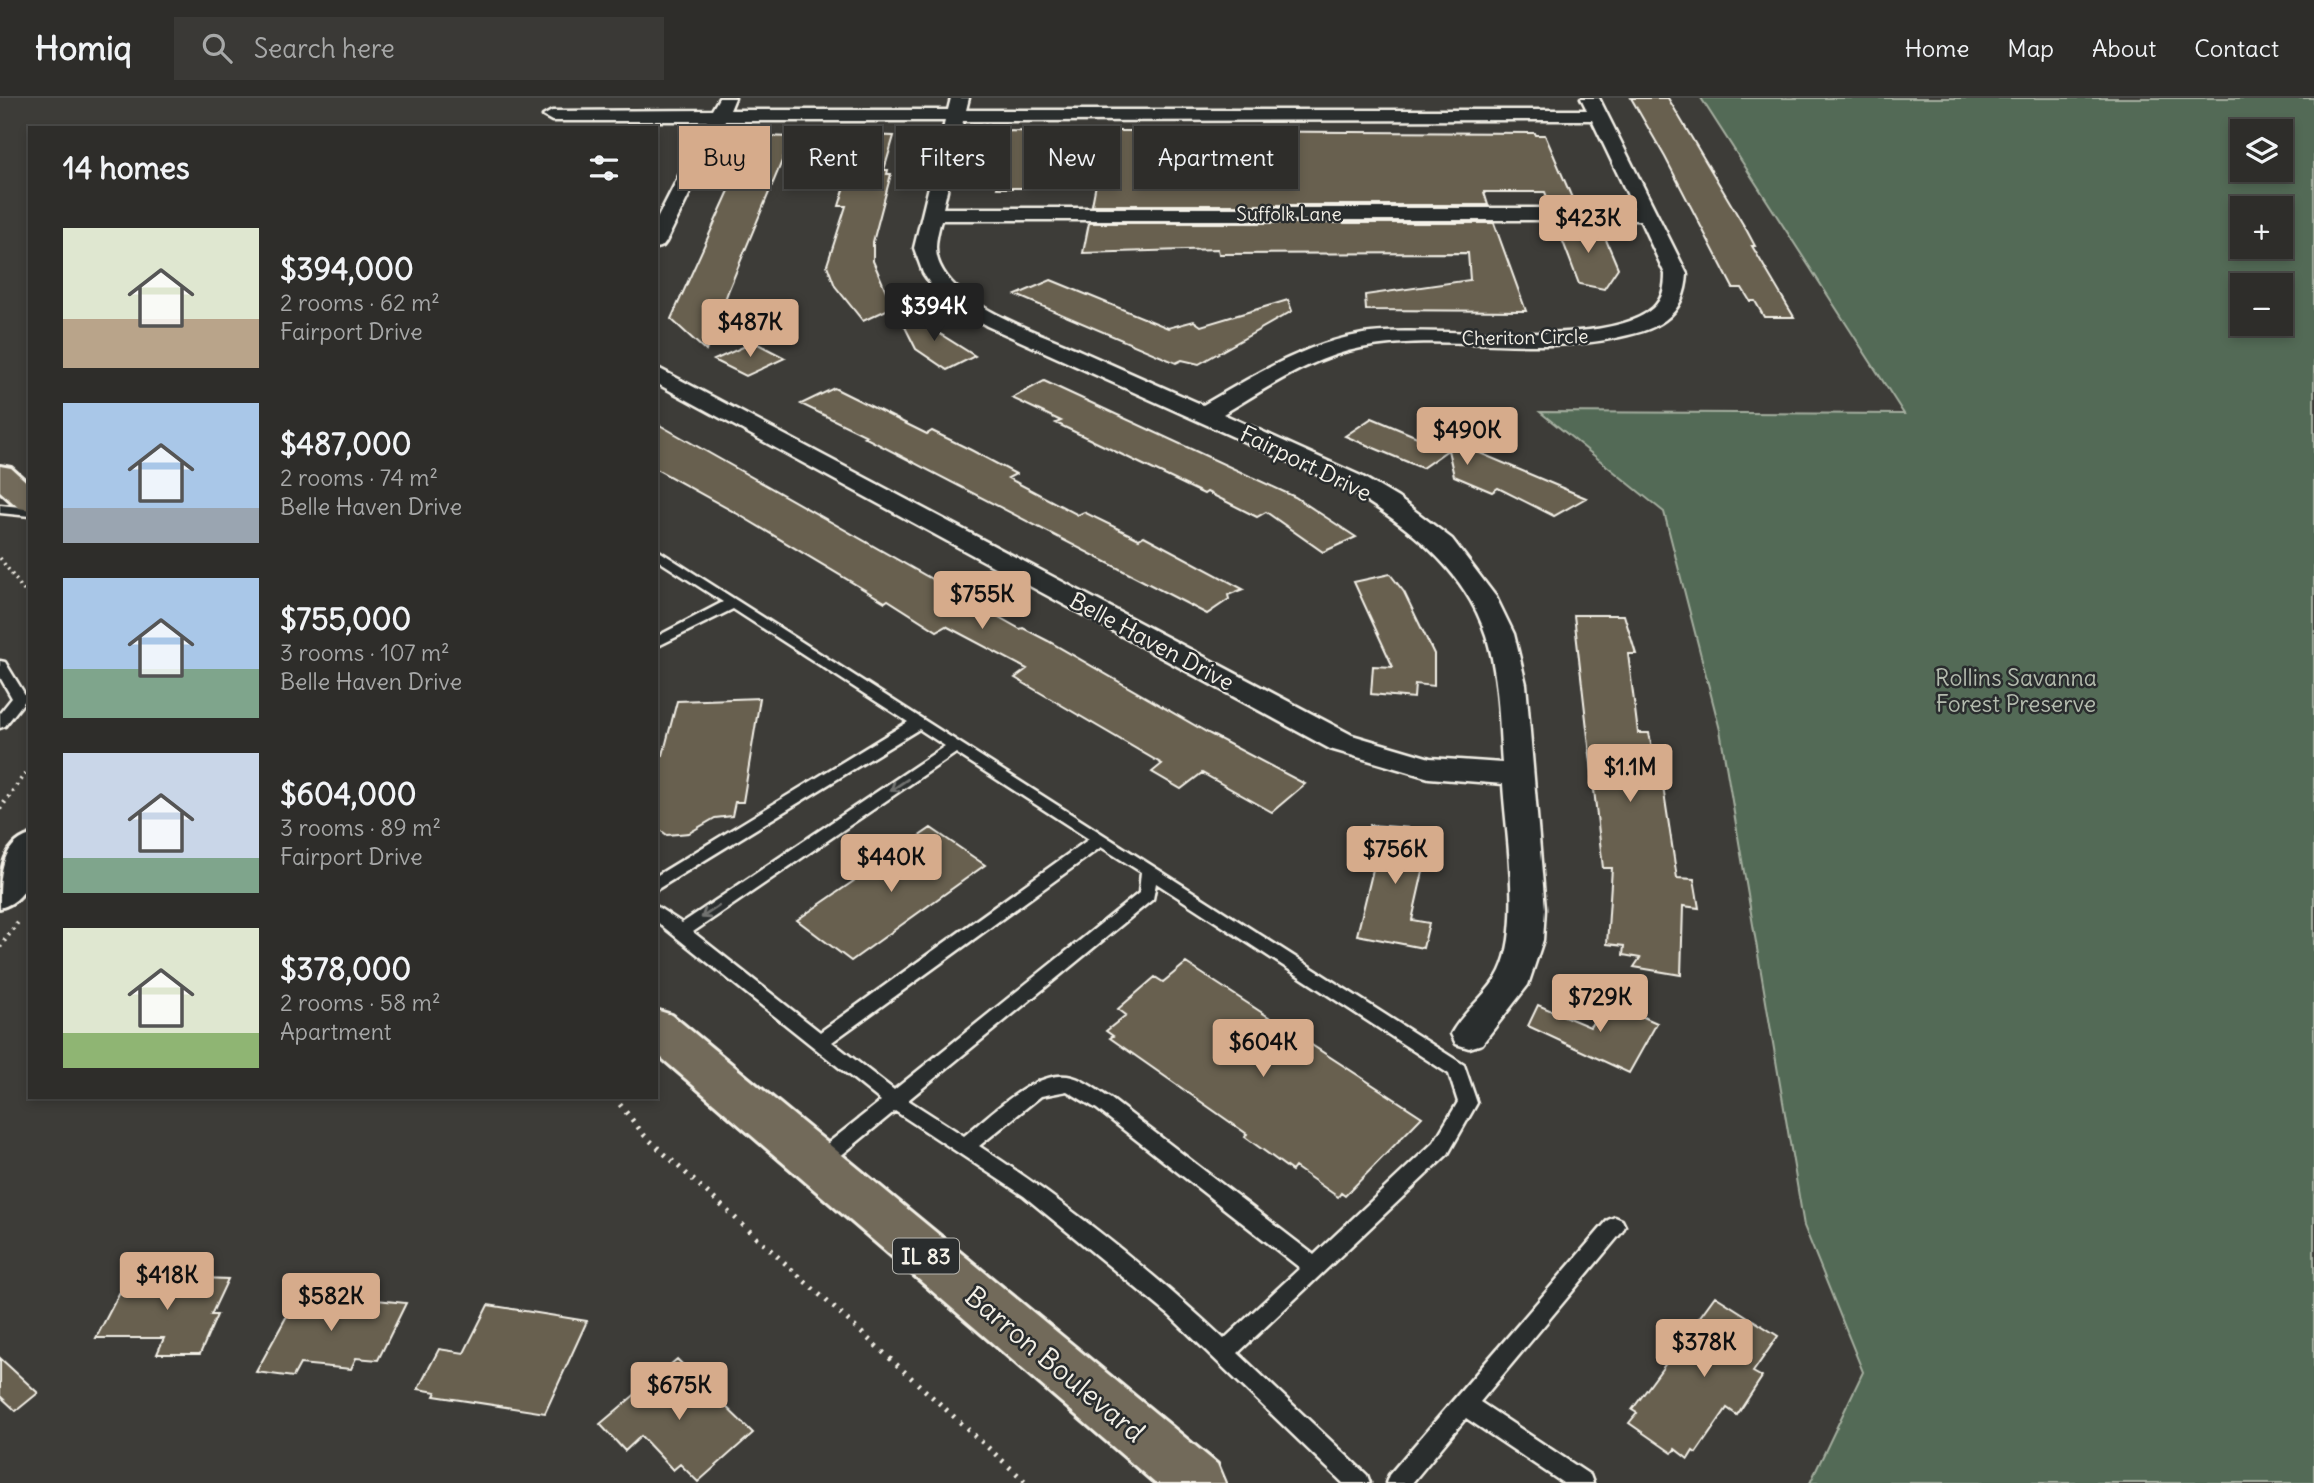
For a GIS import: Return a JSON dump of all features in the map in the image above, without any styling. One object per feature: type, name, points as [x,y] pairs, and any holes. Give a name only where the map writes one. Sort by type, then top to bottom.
[{"type":"main road","points":[[0,475],[28,498]]},
{"type":"main road","name":"Barron Boulevard","points":[[658,1029],[1197,1483]]},
{"type":"street","points":[[548,122],[565,98]]},
{"type":"street","name":"Fairport Drive","points":[[958,106],[924,248],[927,263],[936,279],[964,305],[995,321],[1352,481],[1389,503],[1443,545],[1482,597],[1500,634],[1511,684],[1528,909],[1526,940],[1517,976],[1469,1034]]},
{"type":"street","points":[[548,122],[724,107],[1594,106]]},
{"type":"street","name":"Cheriton Circle","points":[[1204,415],[1305,358],[1331,348],[1391,339],[1586,338],[1649,322],[1669,304],[1676,290],[1676,274],[1594,106]]},
{"type":"street","points":[[658,238],[724,107]]},
{"type":"street","name":"Suffolk Lane","points":[[933,214],[1646,214]]},
{"type":"street","name":"Belle Haven Drive","points":[[658,375],[1341,742],[1429,768],[1518,775]]},
{"type":"street","points":[[11,904],[28,855]]},
{"type":"lane","points":[[0,509],[28,512]]},
{"type":"lane","points":[[658,554],[1457,1070],[1468,1104],[1441,1148],[1223,1354]]},
{"type":"lane","points":[[658,642],[733,603]]},
{"type":"lane","points":[[0,665],[20,698],[0,723]]},
{"type":"lane","points":[[658,883],[917,723]]},
{"type":"lane","points":[[681,932],[955,747]]},
{"type":"lane","points":[[820,1042],[1100,839]]},
{"type":"lane","points":[[818,1163],[1147,895],[1149,870]]},
{"type":"lane","points":[[658,914],[894,1101],[1031,1190],[1176,1308],[1359,1483]]},
{"type":"lane","points":[[964,1147],[1036,1089],[1069,1083],[1104,1104],[1315,1267]]},
{"type":"lane","points":[[1397,1483],[1615,1227]]},
{"type":"lane","points":[[1465,1404],[1582,1483]]},
{"type":"path","points":[[0,558],[28,596]]},
{"type":"path","points":[[0,809],[28,770]]},
{"type":"path","points":[[0,947],[11,904]]},
{"type":"path","points":[[616,1099],[645,1136],[1027,1483]]},
{"type":"green space","name":"Rollins Savanna Forest Preserve","points":[[1701,98],[2314,98],[2314,1483],[1810,1483],[1863,1372],[1804,1226],[1720,730],[1664,512],[1540,412],[1904,414]]},
{"type":"building","points":[[1631,98],[1668,98],[1747,231],[1755,246],[1752,246],[1794,317],[1764,317],[1755,301],[1750,301],[1742,288],[1733,288]]},
{"type":"building","points":[[1010,131],[1024,131],[1024,188],[1010,188]]},
{"type":"building","points":[[1120,131],[1134,131],[1134,189],[1298,189],[1298,132],[1535,133],[1545,135],[1575,205],[1550,205],[1545,192],[1484,192],[1488,205],[1092,205],[1095,189],[1120,189]]},
{"type":"building","points":[[770,136],[784,137],[784,156],[706,351],[671,319],[730,189],[770,189]]},
{"type":"building","points":[[882,136],[894,136],[884,170],[891,174],[873,242],[873,261],[893,307],[863,321],[835,286],[827,265],[846,206],[839,206],[844,189],[882,189]]},
{"type":"building","points":[[1089,223],[1494,223],[1526,311],[1366,310],[1365,295],[1470,280],[1468,253],[1219,254],[1218,249],[1083,253]]},
{"type":"building","points":[[1556,223],[1582,223],[1588,235],[1604,235],[1618,268],[1604,289],[1579,284]]},
{"type":"building","points":[[1051,280],[1168,328],[1194,321],[1201,326],[1288,300],[1292,311],[1199,364],[1182,360],[1176,363],[1016,295]]},
{"type":"building","points":[[894,305],[975,356],[947,370],[916,349]]},
{"type":"building","points":[[754,342],[785,358],[746,376],[714,360]]},
{"type":"building","points":[[1044,381],[1295,497],[1356,537],[1323,552],[1266,512],[1257,517],[1207,492],[1204,494],[1056,423],[1061,421],[1012,398]]},
{"type":"building","points":[[834,388],[927,434],[932,431],[971,450],[1016,474],[1008,478],[1078,515],[1084,512],[1139,539],[1144,536],[1243,589],[1228,595],[1229,599],[1207,614],[801,404]]},
{"type":"building","points":[[1372,418],[1448,450],[1422,468],[1345,436]]},
{"type":"building","points":[[658,424],[1020,629],[1023,628],[1048,641],[1210,734],[1305,784],[1272,812],[1202,773],[1181,789],[1152,772],[1162,764],[1015,678],[1027,669],[946,626],[937,631],[658,470]]},
{"type":"building","points":[[1446,444],[1459,449],[1461,445],[1586,498],[1554,516],[1498,488],[1492,492],[1454,476]]},
{"type":"building","points":[[1390,574],[1404,592],[1434,654],[1434,686],[1415,684],[1414,698],[1371,694],[1373,666],[1393,667],[1354,582]]},
{"type":"building","points":[[1574,615],[1624,615],[1636,654],[1628,654],[1638,733],[1649,733],[1660,786],[1663,786],[1677,878],[1694,879],[1699,908],[1683,906],[1681,975],[1634,967],[1640,958],[1623,955],[1624,946],[1607,944],[1612,868],[1603,868]]},
{"type":"building","points":[[760,698],[743,802],[735,802],[732,816],[715,818],[689,833],[667,835],[658,828],[658,756],[663,755],[677,701]]},
{"type":"building","points":[[1370,825],[1423,829],[1423,845],[1429,845],[1412,920],[1429,923],[1423,948],[1357,935],[1375,861],[1368,860]]},
{"type":"building","points":[[931,828],[985,865],[851,961],[797,920]]},
{"type":"building","points":[[1186,963],[1422,1117],[1345,1196],[1341,1193],[1338,1197],[1295,1167],[1292,1171],[1245,1137],[1247,1134],[1110,1038],[1113,1036],[1106,1031],[1126,1015],[1118,1009],[1155,977],[1163,982]]},
{"type":"building","points":[[1612,1003],[1657,1023],[1629,1073],[1528,1026],[1538,1005],[1590,1027],[1597,1016],[1602,1018]]},
{"type":"building","points":[[156,1274],[205,1274],[203,1278],[228,1279],[211,1315],[217,1315],[200,1354],[157,1354],[164,1338],[96,1338],[124,1284],[151,1284]]},
{"type":"building","points":[[300,1292],[406,1303],[378,1360],[356,1358],[351,1369],[300,1364],[293,1377],[256,1372]]},
{"type":"building","points":[[1715,1296],[1778,1336],[1753,1372],[1762,1377],[1737,1415],[1727,1408],[1696,1453],[1693,1451],[1688,1459],[1675,1449],[1672,1453],[1629,1423],[1637,1413],[1632,1410]]},
{"type":"building","points":[[488,1305],[587,1321],[545,1413],[434,1396],[436,1392],[418,1389],[439,1349],[464,1353]]},
{"type":"building","points":[[0,1358],[38,1393],[16,1411],[0,1396]]},
{"type":"building","points":[[677,1359],[753,1433],[698,1482],[680,1464],[673,1470],[641,1436],[625,1451],[600,1424]]}]
